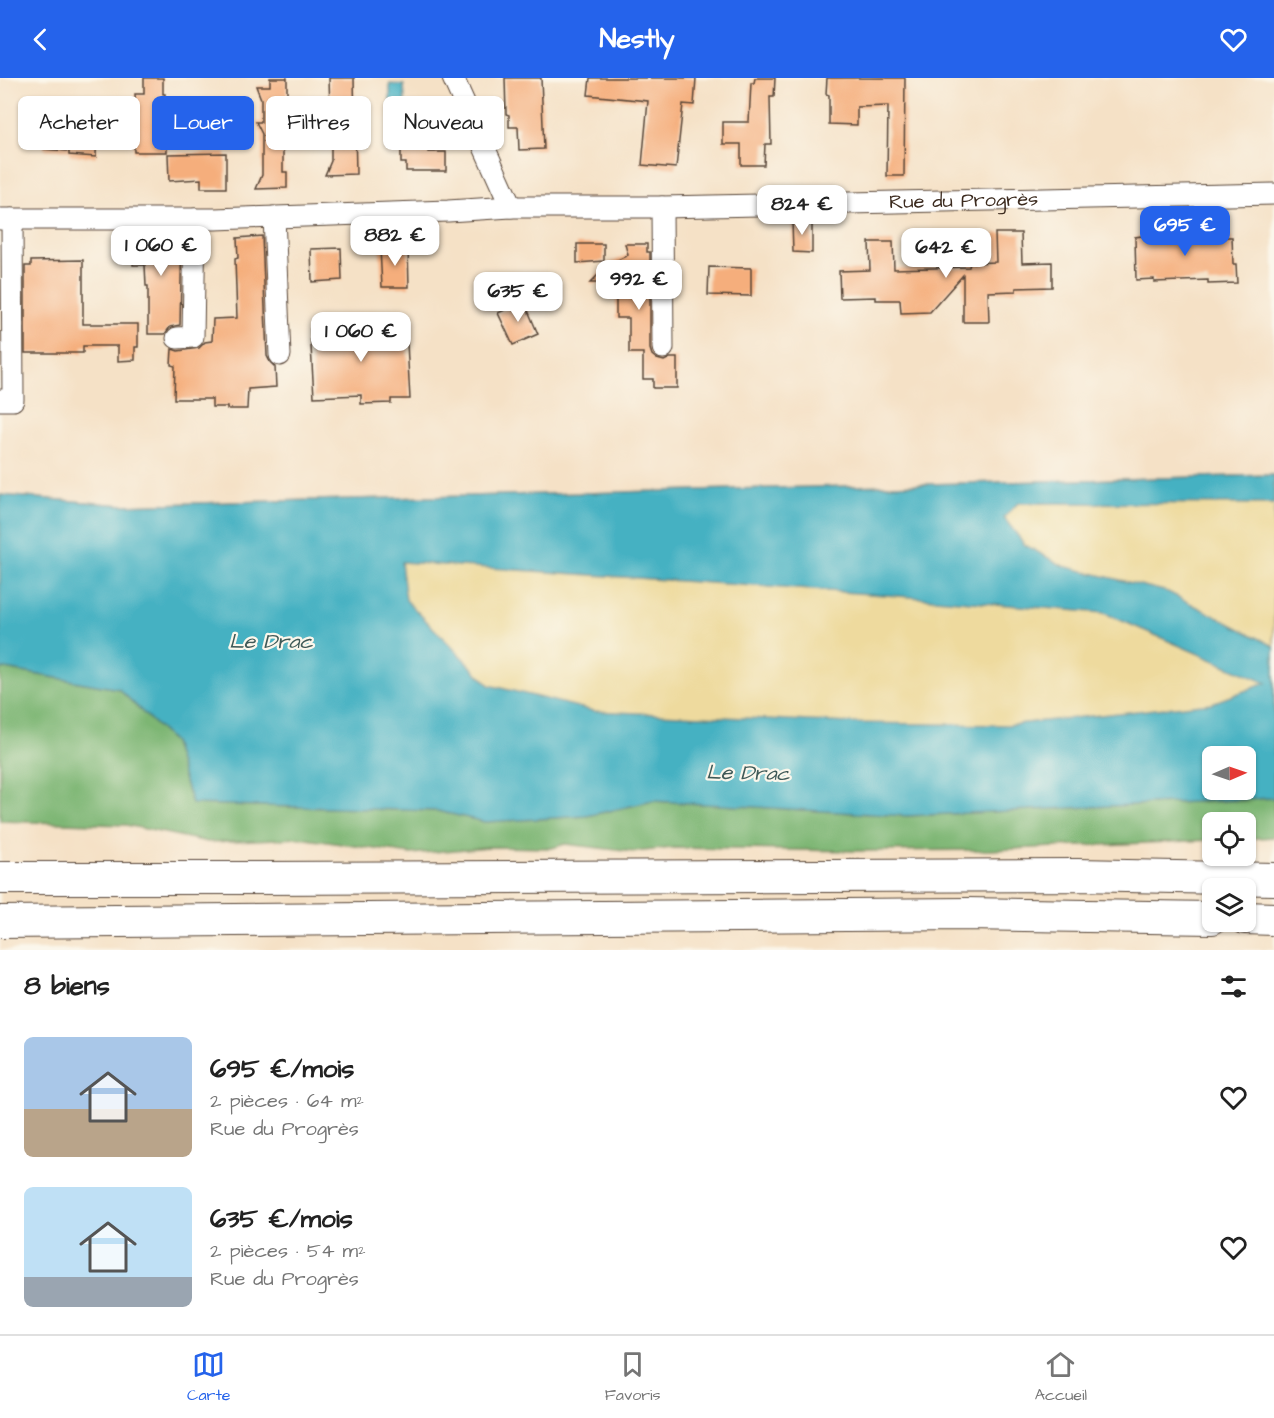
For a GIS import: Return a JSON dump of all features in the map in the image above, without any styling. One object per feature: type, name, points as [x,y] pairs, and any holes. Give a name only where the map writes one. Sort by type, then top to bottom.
[{"type":"highway","points":[[0,878],[1077,875],[1274,879]]},
{"type":"highway","points":[[0,922],[968,914],[1202,918]]},
{"type":"highway","points":[[1256,918],[1274,919]]},
{"type":"street","points":[[453,78],[511,207]]},
{"type":"street","name":"Rue du Progrès","points":[[6,219],[195,219],[511,207],[662,207],[1274,194]]},
{"type":"street","points":[[662,207],[663,348]]},
{"type":"street","points":[[274,217],[280,355]]},
{"type":"street","points":[[0,400],[13,400],[6,219]]},
{"type":"street","points":[[177,338],[193,337],[195,219]]},
{"type":"green space","points":[[0,668],[119,689],[173,742],[192,804],[438,811],[485,822],[587,816],[653,801],[906,816],[1274,798],[1274,837],[1256,838],[1256,812],[1202,812],[1202,840],[990,850],[858,851],[672,848],[634,852],[565,844],[552,848],[488,847],[411,854],[300,838],[208,842],[126,825],[0,821]]},
{"type":"sand","name":"Le Drac","points":[[1274,475],[1274,798],[1256,799],[1256,746],[1202,746],[1202,800],[1233,800],[906,816],[653,801],[587,816],[485,822],[438,811],[192,804],[173,742],[119,689],[0,668],[0,495],[122,505]]},
{"type":"water","points":[[390,84],[404,85],[405,96],[390,96]]},
{"type":"water","name":"Le Drac","points":[[1274,475],[1274,504],[1018,503],[1004,518],[1025,545],[1063,566],[1168,592],[1274,646],[1274,798],[1256,799],[1256,746],[1202,746],[1202,800],[1233,800],[906,816],[653,801],[587,816],[485,822],[438,811],[192,804],[173,742],[119,689],[0,668],[0,495],[122,505]],"holes":[[[401,562],[886,595],[1104,613],[1266,683],[1212,703],[1007,725],[852,723],[594,711],[489,685],[406,600]]]},
{"type":"building","points":[[144,78],[163,78],[163,94],[165,96],[152,96],[152,150],[167,150],[167,152],[134,152],[134,150],[140,150],[140,96],[135,96],[135,94],[144,94]]},
{"type":"building","points":[[270,78],[287,78],[287,96],[266,96],[266,150],[283,150],[283,172],[287,172],[287,188],[256,189],[262,175],[262,134],[256,122],[261,122],[261,99],[256,86],[270,86]]},
{"type":"building","points":[[329,78],[354,78],[354,96],[330,96]]},
{"type":"building","points":[[505,78],[541,78],[544,149],[519,150],[518,127],[509,127],[509,115],[506,114]]},
{"type":"building","points":[[590,78],[696,78],[694,105],[683,104],[676,168],[642,165],[648,101],[588,95]]},
{"type":"building","points":[[755,78],[775,78],[774,97],[770,97],[771,144],[765,144],[764,165],[741,165],[741,144],[723,144],[723,122],[749,122],[751,83],[754,83]]},
{"type":"building","points":[[827,78],[905,78],[904,176],[887,176],[888,106],[857,107],[857,125],[829,124]]},
{"type":"building","points":[[56,150],[96,150],[96,157],[69,155],[69,151]]},
{"type":"building","points":[[331,150],[356,150],[356,174],[325,175],[331,161]]},
{"type":"building","points":[[401,150],[446,152],[446,171],[406,171],[406,163],[401,163]]},
{"type":"building","points":[[226,153],[226,188],[201,188],[201,179],[169,181],[168,154]]},
{"type":"building","points":[[792,220],[812,220],[812,253],[793,252]]},
{"type":"building","points":[[1183,226],[1193,226],[1194,229],[1216,229],[1216,237],[1232,237],[1233,264],[1236,264],[1237,283],[1208,284],[1208,280],[1154,282],[1154,279],[1136,280],[1135,237],[1154,232],[1166,232],[1166,230],[1174,230]]},
{"type":"building","points":[[182,232],[180,325],[170,327],[165,334],[148,334],[148,286],[146,286],[145,265],[133,265],[133,233]]},
{"type":"building","points":[[995,233],[1021,233],[1022,263],[1052,262],[1052,287],[1016,288],[1016,291],[988,292],[989,322],[963,322],[963,275],[930,312],[901,313],[900,300],[876,300],[876,297],[840,298],[839,271],[870,270],[869,242],[893,242],[894,269],[969,267],[970,263],[996,262]]},
{"type":"building","points":[[262,236],[267,356],[275,367],[276,387],[248,389],[247,409],[212,407],[212,399],[174,399],[175,366],[171,365],[172,349],[178,351],[199,348],[205,342],[212,341],[213,319],[237,318],[235,259],[238,258],[237,238]]},
{"type":"building","points":[[577,244],[604,244],[604,261],[577,263]]},
{"type":"building","points":[[625,244],[647,244],[647,252],[650,252],[650,349],[652,355],[657,359],[664,361],[677,358],[677,388],[653,388],[653,379],[643,379],[643,353],[629,353],[629,318],[616,318],[616,283],[590,283],[609,264],[628,255]]},
{"type":"building","points":[[341,248],[342,280],[312,282],[311,249]]},
{"type":"building","points":[[380,248],[408,248],[409,287],[382,287]]},
{"type":"building","points":[[83,260],[83,324],[138,324],[138,347],[135,347],[135,360],[118,361],[118,346],[83,346],[83,353],[25,353],[25,266],[31,266],[31,261]]},
{"type":"building","points":[[709,267],[751,268],[751,296],[708,295]]},
{"type":"building","points":[[524,301],[538,334],[513,345],[498,313]]},
{"type":"building","points":[[406,324],[410,399],[391,399],[391,403],[361,404],[361,395],[314,397],[310,329]]}]
